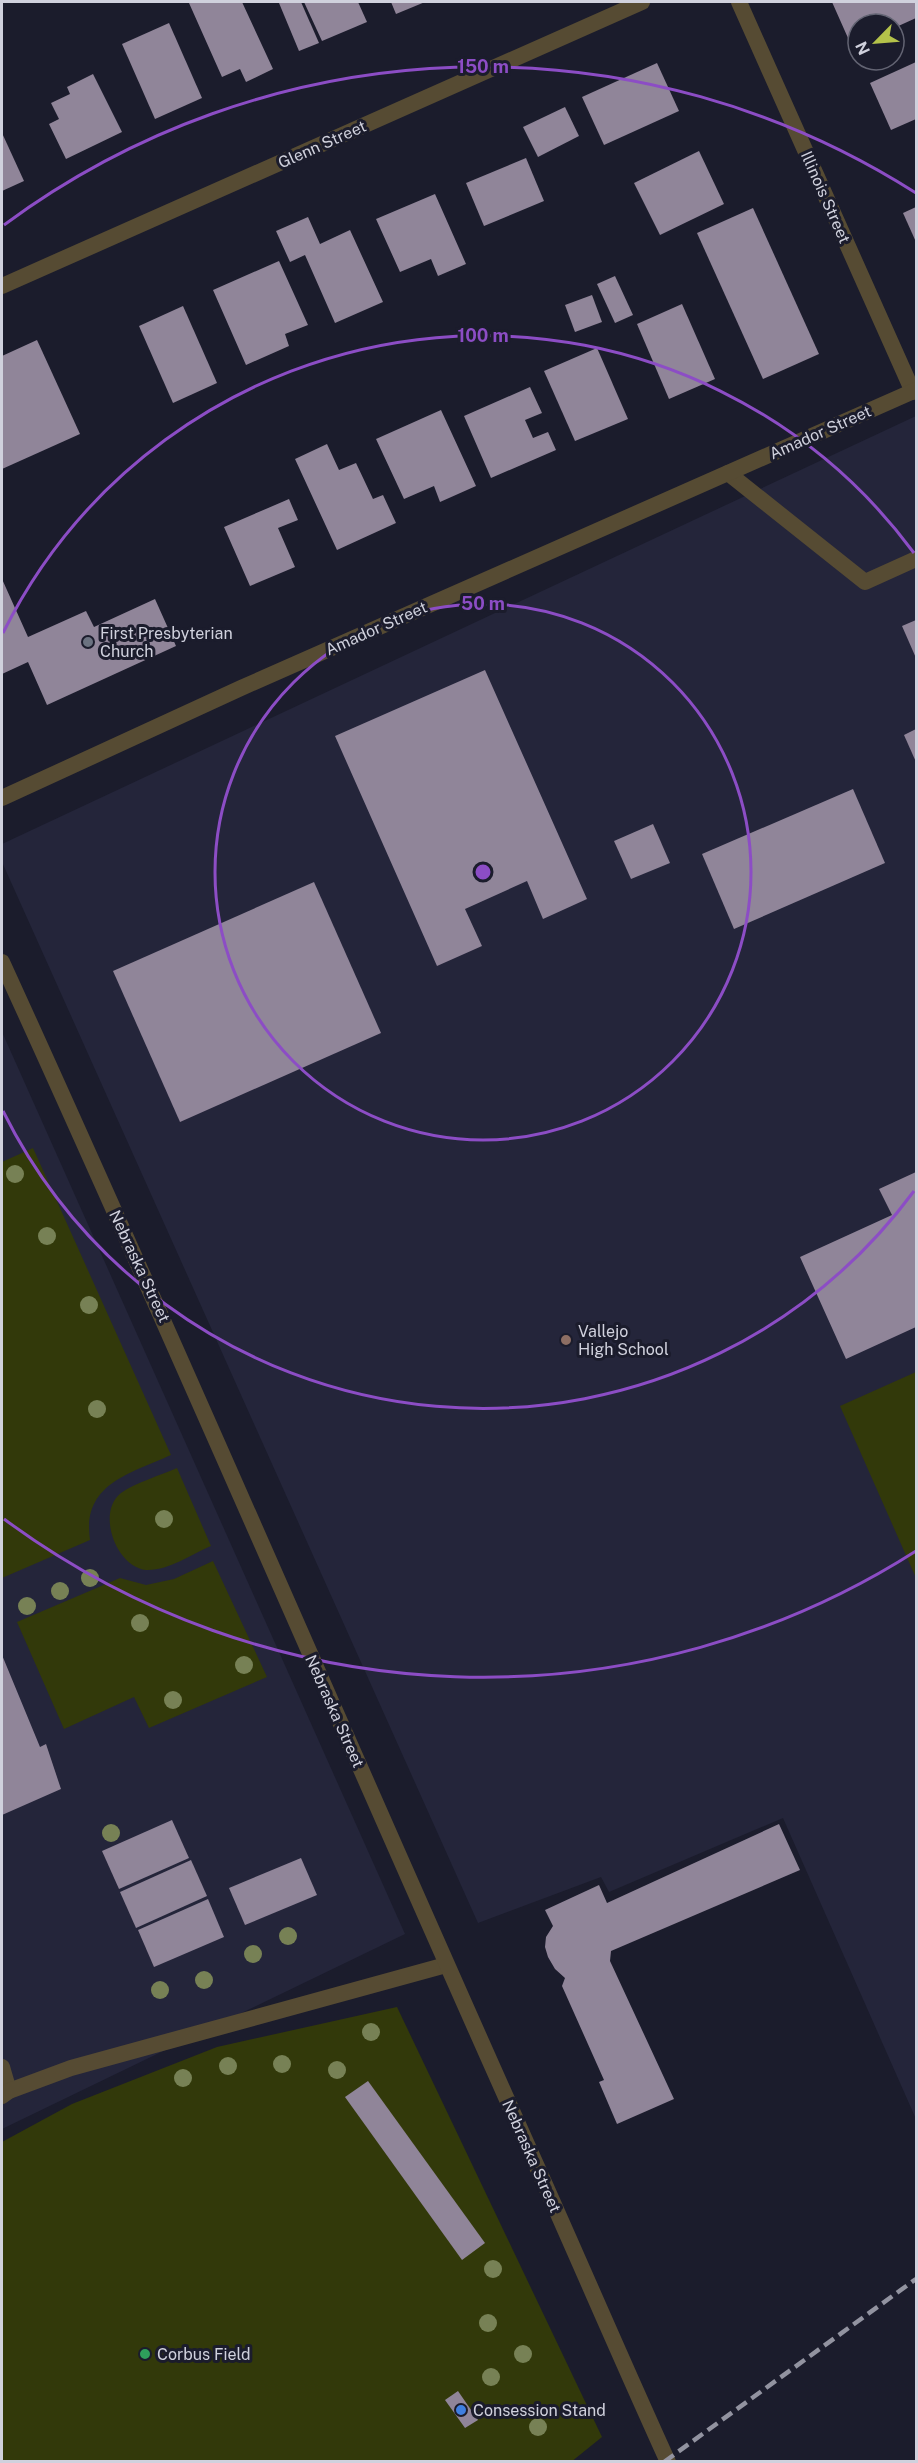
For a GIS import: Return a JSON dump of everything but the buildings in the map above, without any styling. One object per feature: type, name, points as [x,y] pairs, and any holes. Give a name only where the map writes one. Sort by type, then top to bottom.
[{"type":"street","name":"Glenn Street","points":[[2,286],[642,2]]},
{"type":"street","name":"Illinois Street","points":[[739,2],[915,391]]},
{"type":"street","name":"Amador Street","points":[[2,798],[241,688],[915,391]]},
{"type":"street","points":[[728,473],[865,582],[916,559]]},
{"type":"street","name":"Nebraska Street","points":[[2,962],[164,1319],[446,1965],[668,2462]]},
{"type":"street","points":[[2,2067],[5,2093],[71,2068],[446,1965]]},
{"type":"shaded area","name":"Vallejo High School","points":[[916,416],[916,2119],[783,1818],[609,1892],[601,1877],[478,1923],[2,862],[2,844]]},
{"type":"shaded area","points":[[2,1032],[405,1934],[2,2129]]},
{"type":"green space","points":[[33,1148],[171,1455],[125,1475],[101,1494],[93,1506],[89,1521],[90,1540],[2,1578],[2,1162]]},
{"type":"green space","points":[[916,1372],[916,1578],[840,1406]]},
{"type":"green space","points":[[177,1468],[211,1546],[163,1568],[146,1570],[135,1567],[118,1549],[113,1538],[110,1513],[114,1502],[127,1489]]},
{"type":"green space","points":[[213,1561],[267,1677],[149,1728],[134,1697],[64,1729],[17,1622],[120,1578],[146,1585],[174,1579]]},
{"type":"green space","points":[[397,2007],[602,2437],[571,2462],[2,2462],[2,2142],[72,2104],[217,2047]]},
{"type":"railway","points":[[664,2462],[916,2279]]},
{"type":"place","name":"First Presbyterian Church","points":[[88,642]]},
{"type":"place","name":"Vallejo High School","points":[[566,1340]]},
{"type":"place","name":"Corbus Field","points":[[145,2354]]},
{"type":"place","name":"Consession Stand","points":[[461,2410]]}]
